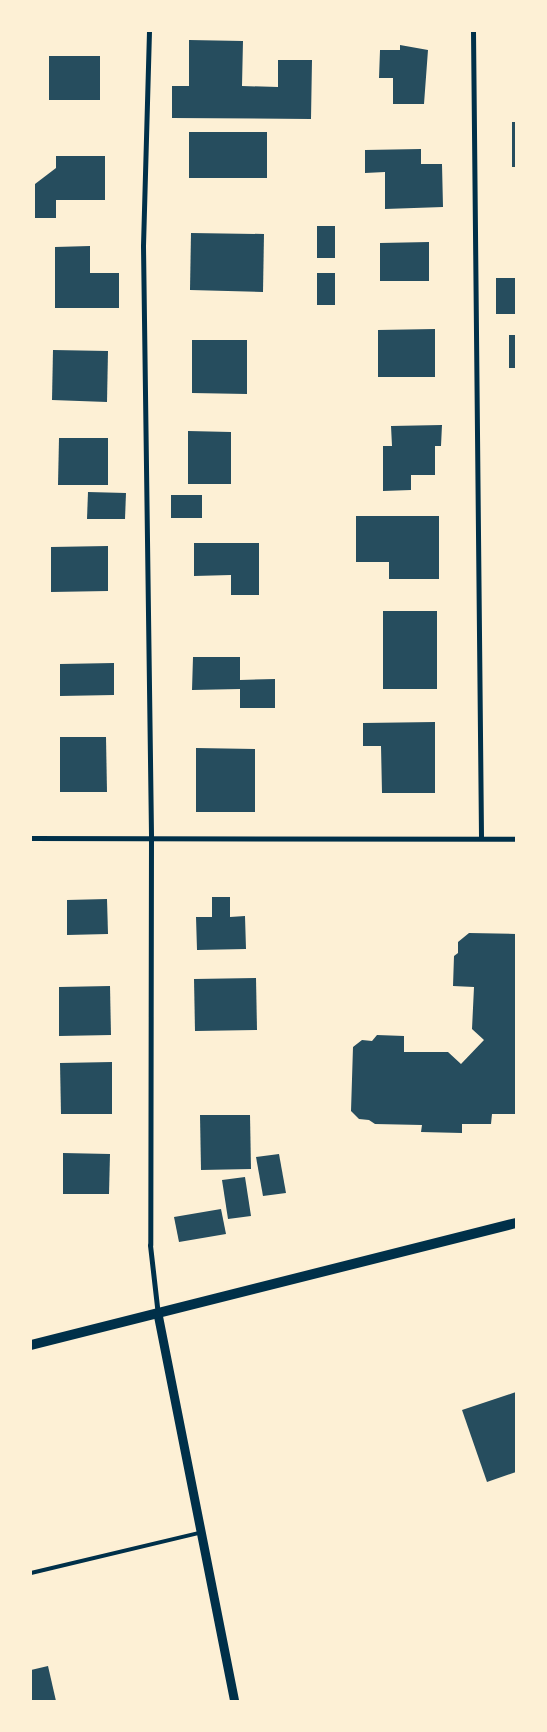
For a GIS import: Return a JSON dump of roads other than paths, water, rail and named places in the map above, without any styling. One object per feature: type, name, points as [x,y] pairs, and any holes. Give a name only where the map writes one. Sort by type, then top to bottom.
[{"type":"main road","points":[[31,1345],[158,1316],[516,1223]]},
{"type":"street","points":[[149,31],[143,246],[151,838],[150,1245],[158,1316],[234,1701]]},
{"type":"street","points":[[473,31],[480,838]]},
{"type":"street","points":[[31,838],[516,839]]},
{"type":"lane","points":[[31,1573],[200,1533]]}]
